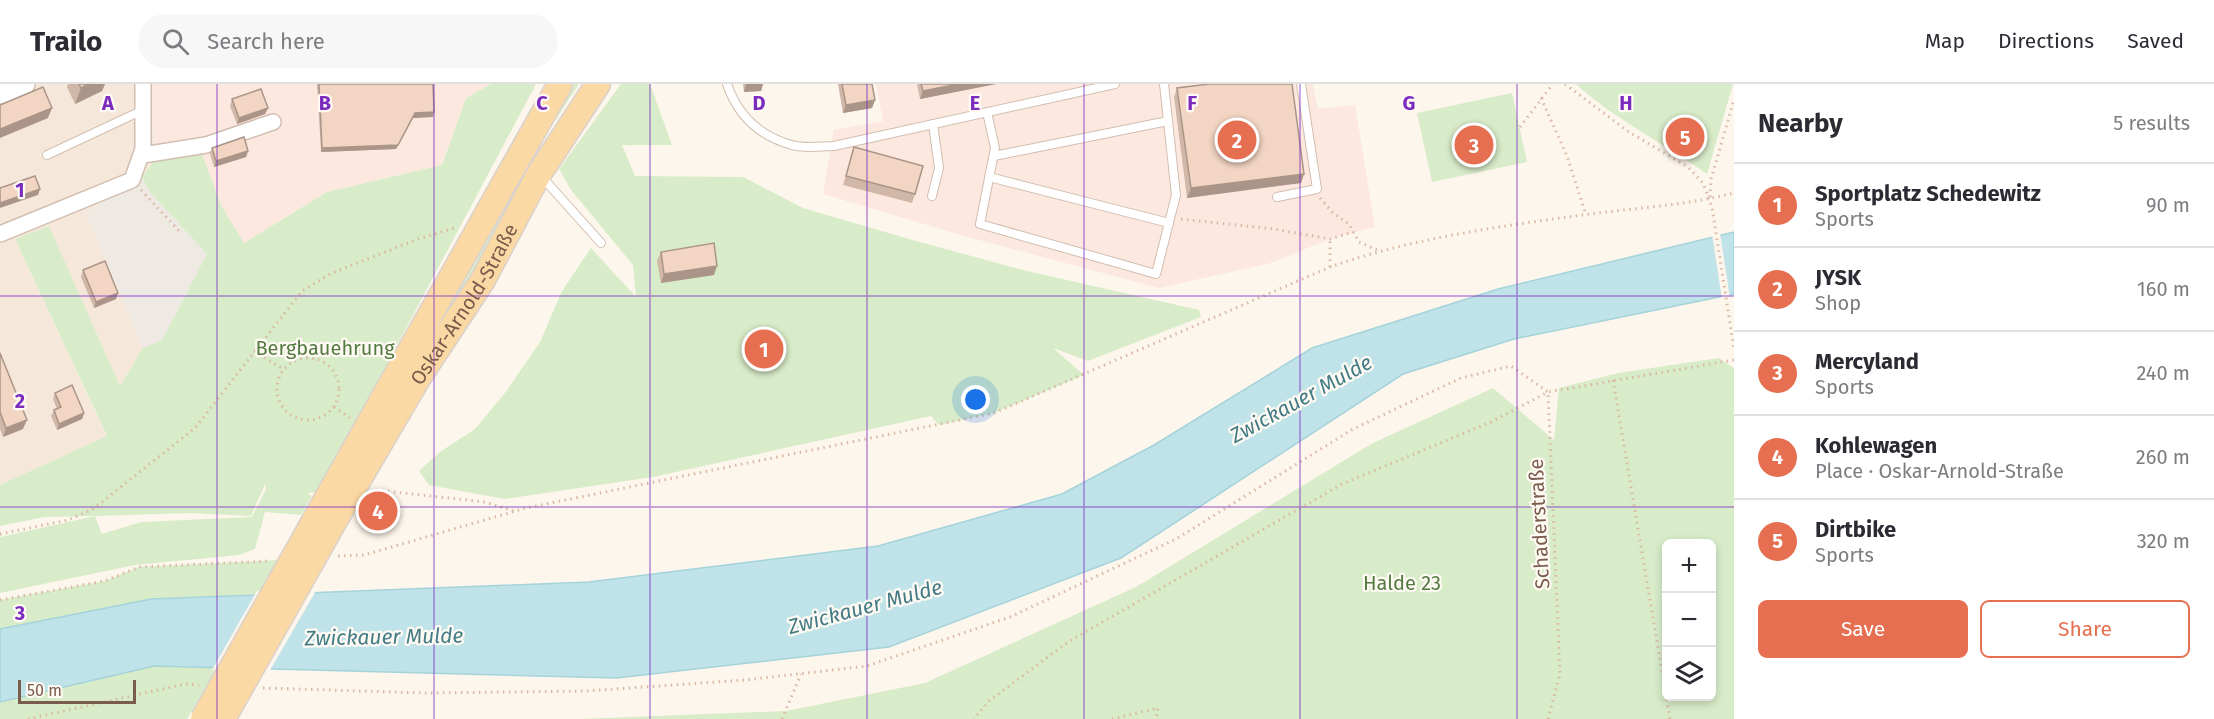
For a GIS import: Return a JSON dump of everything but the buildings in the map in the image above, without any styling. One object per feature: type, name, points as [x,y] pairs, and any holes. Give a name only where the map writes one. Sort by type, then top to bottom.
[{"type":"main road","points":[[0,93],[24,84]]},
{"type":"main road","name":"Oskar-Arnold-Straße","points":[[324,523],[483,221],[560,84]]},
{"type":"main road","name":"Oskar-Arnold-Straße","points":[[324,523],[353,488],[413,387],[483,280],[539,174],[598,84]]},
{"type":"main road","points":[[203,719],[324,523]]},
{"type":"main road","points":[[223,719],[324,523]]},
{"type":"street","points":[[0,234],[132,180],[143,155],[143,84]]},
{"type":"street","points":[[143,155],[206,145],[273,122]]},
{"type":"lane","points":[[728,84],[738,110],[751,123],[758,129],[793,146],[834,146],[1115,84]]},
{"type":"lane","points":[[987,112],[995,148],[980,224],[1156,274],[1176,195],[1164,84]]},
{"type":"lane","points":[[1277,197],[1317,189],[1303,84]]},
{"type":"lane","points":[[47,155],[143,110]]},
{"type":"lane","points":[[994,156],[1168,121]]},
{"type":"lane","points":[[932,196],[939,168],[933,124]]},
{"type":"lane","points":[[539,174],[558,192],[601,243]]},
{"type":"lane","points":[[989,177],[1169,221]]},
{"type":"path","points":[[1520,127],[1553,84]]},
{"type":"path","points":[[1565,84],[1629,132],[1688,167],[1703,183],[1712,207],[1734,349]]},
{"type":"path","points":[[1541,98],[1567,156],[1586,215]]},
{"type":"path","points":[[1710,199],[1712,179],[1734,100]]},
{"type":"path","points":[[132,180],[181,233]]},
{"type":"path","points":[[1317,189],[1321,200],[1349,224],[1359,242],[1377,250]]},
{"type":"path","points":[[329,557],[364,555],[514,512],[994,413],[1330,267],[1377,250],[1586,215],[1710,199],[1734,193]]},
{"type":"path","points":[[0,534],[68,520],[93,509],[195,428],[303,291],[332,273],[418,239],[483,221]]},
{"type":"path","points":[[1169,221],[1254,226],[1330,239],[1353,232]]},
{"type":"path","points":[[1330,239],[1330,267]]},
{"type":"path","points":[[254,351],[284,369]]},
{"type":"path","points":[[307,358],[325,363],[337,378],[338,398],[334,406],[318,419],[307,420],[288,413],[278,397],[279,378],[284,369],[297,360],[307,358]]},
{"type":"path","points":[[974,719],[989,701],[1068,642],[1342,484],[1491,422],[1548,392],[1734,360]]},
{"type":"path","points":[[262,688],[427,693],[586,691],[801,674],[867,666],[1010,617],[1176,539],[1353,429],[1461,378],[1511,366],[1548,392]]},
{"type":"path","points":[[1613,380],[1670,719]]},
{"type":"path","name":"Schaderstraße","points":[[1548,392],[1560,674],[1548,719]]},
{"type":"path","points":[[353,488],[485,502],[514,512]]},
{"type":"path","points":[[0,600],[105,581],[139,567],[280,560]]},
{"type":"path","points":[[782,719],[801,674]]},
{"type":"path","points":[[28,719],[184,684],[207,686]]},
{"type":"path","points":[[1112,719],[1158,708],[1156,719]]},
{"type":"shaded area","points":[[0,84],[153,84],[154,161],[142,177],[86,213],[143,348],[120,386],[49,227],[15,239],[107,437],[0,485]]},
{"type":"shaded area","points":[[153,84],[491,84],[466,98],[442,165],[327,192],[244,243],[222,207],[202,154],[154,161]]},
{"type":"shaded area","points":[[876,84],[1313,84],[1318,109],[1355,105],[1375,227],[1330,239],[1271,263],[1159,288],[964,236],[823,194],[834,130],[883,121]]},
{"type":"shaded area","points":[[142,177],[149,191],[207,254],[162,340],[143,348],[86,213]]},
{"type":"green space","name":"Bergbauehrung","points":[[491,84],[536,84],[319,492],[307,493],[312,496],[301,515],[265,512],[255,549],[239,555],[135,565],[0,593],[0,537],[95,516],[44,517],[0,526],[0,485],[107,436],[15,239],[49,226],[120,386],[143,348],[162,340],[207,254],[149,191],[142,177],[154,161],[202,154],[222,207],[244,243],[327,192],[442,165],[466,98]],"holes":[[[265,484],[266,489],[252,517],[141,522],[102,534],[95,516],[191,513],[251,516]]]},
{"type":"green space","points":[[571,84],[579,84],[545,136],[496,237],[445,319],[442,317]]},
{"type":"green space","points":[[621,84],[650,84],[672,145],[622,145],[635,176],[743,177],[803,208],[1023,270],[1199,310],[1201,317],[1088,361],[1053,348],[1084,375],[994,413],[939,425],[931,416],[653,477],[504,499],[429,485],[419,471],[440,452],[475,429],[505,393],[540,342],[562,291],[591,248],[636,297],[633,265],[571,190],[559,169]]},
{"type":"green space","points":[[1576,84],[1733,84],[1707,174],[1623,120]]},
{"type":"green space","points":[[1512,93],[1527,162],[1432,182],[1417,113]]},
{"type":"green space","name":"Halde 23","points":[[1719,358],[1734,368],[1734,719],[579,719],[786,711],[925,683],[1136,587],[1371,444],[1493,388],[1554,440],[1559,388],[1618,373]]},
{"type":"green space","points":[[280,560],[260,594],[151,599],[0,629],[0,600],[105,581],[139,567]]},
{"type":"green space","points":[[154,666],[218,667],[187,719],[0,719],[0,702]]},
{"type":"water","name":"Zwickauer Mulde","points":[[1734,232],[1734,294],[1514,339],[1403,374],[1121,558],[889,647],[616,678],[154,666],[0,702],[0,629],[151,599],[589,582],[878,546],[1062,494],[1154,445],[1312,348],[1498,289]]},
{"type":"pier","points":[[1720,233],[1730,298],[1722,299],[1712,234]]},
{"type":"pier","points":[[317,589],[269,672],[212,670],[257,591]]},
{"type":"place","name":"Dirtbike","points":[[1685,137]]},
{"type":"place","name":"JYSK","points":[[1237,140]]},
{"type":"place","name":"Mercyland","points":[[1474,145]]},
{"type":"place","name":"Sportplatz Schedewitz","points":[[764,349]]},
{"type":"place","name":"Kohlewagen","points":[[378,511]]}]
